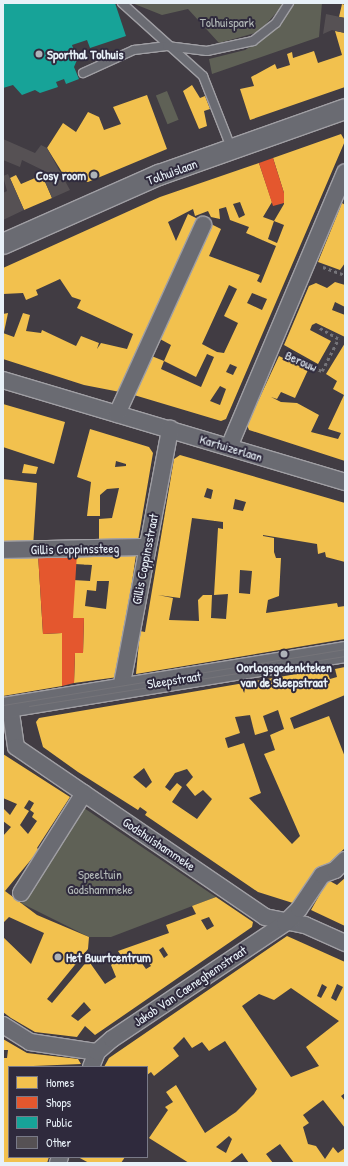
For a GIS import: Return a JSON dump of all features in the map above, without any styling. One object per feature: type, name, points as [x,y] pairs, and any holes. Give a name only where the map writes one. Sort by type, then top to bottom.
[{"type":"street","name":"Tolhuislaan","points":[[3,244],[159,175],[233,151],[345,109]]},
{"type":"street","name":"Berouw","points":[[229,447],[345,172]]},
{"type":"street","points":[[117,414],[203,225]]},
{"type":"street","name":"Kartuizerlaan","points":[[3,380],[345,482]]},
{"type":"street","name":"Gillis Coppinsstraat","points":[[121,689],[146,547],[170,429]]},
{"type":"street","name":"Gillis Coppinssteeg","points":[[3,550],[146,547]]},
{"type":"street","name":"Sleepstraat","points":[[7,707],[345,652]]},
{"type":"street","name":"Godshuishammeke","points":[[7,707],[16,747],[265,917],[285,923],[305,925],[345,943]]},
{"type":"street","points":[[21,893],[84,793]]},
{"type":"street","name":"Jakob Van Caeneghemstraat","points":[[97,1052],[285,923],[299,909],[322,875],[335,870],[345,860]]},
{"type":"street","points":[[3,1025],[30,1042],[97,1052],[91,1066]]},
{"type":"lane","points":[[122,3],[167,46],[203,76],[233,151]]},
{"type":"lane","points":[[83,73],[134,50],[167,46],[207,51],[253,41],[276,24],[289,3]]},
{"type":"path","points":[[308,261],[345,275]]},
{"type":"path","name":"Berouw","points":[[271,348],[322,371],[338,339],[319,328]]},
{"type":"green space","name":"Tolhuispark","points":[[132,3],[285,3],[259,32],[219,43],[188,9],[162,15]]},
{"type":"green space","points":[[294,3],[322,3],[319,37],[212,74],[209,59],[245,50],[258,42],[280,26]]},
{"type":"green space","points":[[167,91],[179,120],[167,124],[156,95]]},
{"type":"green space","name":"Speeltuin Godshammeke","points":[[84,808],[216,897],[111,937],[89,937],[21,903]]},
{"type":"building: Homes","points":[[342,4],[345,5],[345,18],[339,17]]},
{"type":"building: Homes","points":[[335,31],[345,33],[345,87],[250,120],[240,89],[254,86],[251,77],[275,64],[277,69],[290,65],[287,54],[292,52],[293,58],[314,51],[318,63],[342,55]]},
{"type":"building: Homes","points":[[192,85],[200,98],[205,96],[210,109],[204,111],[207,126],[199,129],[183,91]]},
{"type":"building: Homes","points":[[147,95],[167,149],[88,182],[65,177],[47,148],[63,123],[76,132],[88,112],[99,117],[104,130],[121,124],[113,107]]},
{"type":"building: Homes","points":[[341,134],[345,141],[226,419],[221,421],[134,395],[149,355],[164,361],[171,345],[160,339],[211,224],[221,229],[209,256],[260,275],[257,281],[261,283],[276,246],[246,233],[249,227],[230,220],[226,207],[219,209],[220,219],[211,217],[208,211],[195,216],[193,209],[168,222],[176,241],[188,214],[198,219],[120,392],[84,385],[3,359],[3,333],[14,337],[23,313],[30,315],[26,331],[41,333],[42,330],[76,346],[81,336],[99,343],[97,349],[101,343],[127,349],[133,334],[77,308],[81,300],[72,297],[60,279],[36,290],[38,295],[26,300],[23,293],[3,294],[3,268],[160,197],[259,163],[272,202],[263,217],[274,221],[284,204],[284,193],[273,158]],"holes":[[[240,202],[245,215],[239,218],[233,204]],[[274,221],[284,225],[277,243],[268,239]],[[229,285],[237,289],[224,316],[238,323],[224,353],[217,352],[202,344]],[[252,293],[267,299],[262,310],[247,303]],[[207,354],[214,357],[201,387],[161,369],[164,361],[196,377]],[[230,364],[237,367],[233,375],[226,372]],[[220,386],[226,389],[220,405],[210,401]]]},
{"type":"building: Homes","points":[[16,175],[21,184],[42,175],[52,198],[24,210],[10,178]]},
{"type":"building: Homes","points":[[342,203],[345,205],[345,263],[340,270],[318,262]]},
{"type":"building: Homes","points":[[335,282],[345,285],[345,307],[335,302],[332,310],[345,315],[345,337],[316,323],[312,325],[310,330],[331,341],[318,364],[284,345],[309,286],[316,283],[327,288]]},
{"type":"building: Homes","points":[[8,313],[4,332],[3,332],[3,314]]},
{"type":"building: Homes","points":[[345,343],[345,461],[249,430],[247,425],[279,356],[308,370],[295,398],[281,392],[277,399],[271,397],[281,402],[297,403],[319,415],[311,432],[338,439],[341,433],[328,429],[344,395],[333,389],[337,381],[326,374]]},
{"type":"building: Homes","points":[[3,404],[65,422],[54,464],[3,447]]},
{"type":"building: Homes","points":[[90,429],[149,447],[153,453],[138,541],[99,545],[99,519],[112,518],[119,488],[107,489],[100,495],[100,516],[87,516],[91,482],[77,477]],"holes":[[[116,461],[126,464],[126,466],[115,467]]]},
{"type":"building: Homes","points":[[180,455],[345,503],[345,562],[326,557],[325,552],[318,554],[317,544],[263,536],[274,538],[274,552],[276,558],[281,558],[279,596],[268,600],[266,613],[337,603],[338,607],[345,606],[345,639],[136,674],[140,631],[145,632],[174,459]],"holes":[[[207,488],[213,490],[211,499],[204,497]],[[235,499],[246,502],[243,511],[233,509]],[[192,518],[223,522],[223,529],[218,528],[214,595],[228,594],[226,619],[211,618],[212,595],[203,595],[198,600],[199,621],[169,620],[173,598],[158,595],[180,598]],[[240,570],[252,571],[250,594],[239,593]]]},
{"type":"building: Homes","points":[[24,464],[38,467],[36,474],[22,473]]},
{"type":"building: Homes","points":[[3,479],[37,483],[33,547],[3,547]]},
{"type":"building: Homes","points":[[77,553],[136,555],[118,677],[74,683],[75,653],[83,653],[84,618],[73,618],[73,580],[90,581],[92,565],[75,564]],"holes":[[[97,581],[109,581],[106,609],[85,606],[87,590],[96,591]]]},
{"type":"building: Homes","points":[[38,554],[43,634],[62,633],[62,686],[3,696],[3,555]]},
{"type":"building: Homes","points":[[345,667],[345,695],[290,718],[294,729],[329,716],[345,757],[345,848],[312,879],[296,904],[258,892],[145,815],[147,812],[140,807],[138,810],[78,772],[43,747],[36,722],[39,718],[326,669],[330,679],[337,677],[335,669]],"holes":[[[278,710],[284,729],[270,735],[275,750],[264,754],[300,836],[292,844],[249,798],[261,793],[244,743],[228,748],[225,738],[240,733],[235,717],[250,715],[255,735],[268,731],[263,716]],[[144,768],[152,782],[146,788],[133,777]],[[187,769],[193,777],[186,785],[195,796],[203,790],[212,799],[197,819],[172,802],[182,787],[177,783],[170,791],[165,787],[175,773]]]},
{"type":"building: Homes","points":[[3,754],[70,797],[37,848],[39,850],[5,891],[37,915],[89,937],[88,949],[47,999],[52,1003],[88,960],[105,984],[116,977],[111,965],[122,957],[118,951],[169,933],[166,925],[196,914],[192,906],[216,897],[253,922],[252,927],[95,1035],[85,1026],[77,1037],[35,1032],[3,1012],[3,937],[31,964],[44,933],[9,917],[3,923],[3,836],[11,827],[3,821],[3,808],[10,815],[17,804],[3,798]],"holes":[[[29,800],[34,803],[30,810],[34,813],[32,817],[37,821],[28,834],[20,825],[29,811],[24,808]],[[209,917],[214,926],[207,930],[201,920]],[[163,947],[168,955],[164,958],[159,950]],[[143,955],[151,966],[146,969],[138,958]],[[84,1002],[91,1010],[78,1021],[71,1016]]]},
{"type":"building: Homes","points":[[345,878],[345,926],[311,910],[328,880],[337,885]]},
{"type":"building: Homes","points":[[287,936],[345,962],[345,1093],[341,1096],[345,1101],[345,1128],[323,1100],[303,1115],[309,1123],[303,1127],[308,1144],[316,1146],[325,1159],[333,1147],[338,1153],[345,1148],[345,1163],[294,1163],[280,1144],[266,1154],[273,1163],[249,1163],[242,1153],[229,1163],[189,1163],[149,1138],[168,1110],[165,1107],[173,1102],[166,1092],[176,1085],[205,1133],[236,1112],[254,1094],[257,1089],[225,1041],[209,1051],[202,1042],[192,1048],[184,1037],[173,1048],[179,1056],[154,1076],[151,1072],[148,1074],[148,1066],[105,1066],[109,1058]],"holes":[[[322,984],[327,987],[321,998],[317,996]],[[337,984],[343,987],[336,1001],[331,998]],[[291,988],[339,1021],[306,1047],[319,1066],[291,1077],[242,1006],[259,994],[274,1000]],[[229,1136],[232,1139],[226,1153],[216,1147]]]},
{"type":"building: Homes","points":[[3,1039],[27,1053],[78,1059],[81,1064],[8,1066],[8,1158],[49,1158],[47,1163],[3,1163],[3,1058],[7,1058],[8,1050],[3,1050]]},
{"type":"building: Homes","points":[[80,1158],[124,1158],[121,1163],[89,1163]]},
{"type":"building: Shops","points":[[273,158],[284,193],[284,203],[273,206],[259,163]]},
{"type":"building: Shops","points":[[77,553],[73,618],[84,618],[83,653],[75,653],[74,683],[62,686],[62,633],[43,634],[38,554]]},
{"type":"building: Public","name":"Sporthal Tolhuis","points":[[3,3],[115,3],[126,36],[90,48],[87,40],[72,45],[77,60],[74,67],[79,79],[66,84],[64,79],[56,82],[58,87],[40,93],[35,90],[22,95],[13,85],[3,88]]},
{"type":"building: Other","points":[[326,14],[345,18],[345,33],[332,30],[323,34]]},
{"type":"building: Other","points":[[3,139],[35,153],[41,145],[47,148],[70,190],[52,198],[44,179],[63,180],[22,160],[20,167],[3,160]]},
{"type":"building: Other","points":[[8,174],[24,210],[3,220],[3,193],[7,191],[3,176]]},
{"type":"tram line","points":[[3,705],[345,649]]},
{"type":"tram line","points":[[29,706],[345,656]]},
{"type":"place","name":"Sporthal Tolhuis","points":[[39,54]]},
{"type":"place","name":"Cosy room","points":[[94,175]]},
{"type":"place","name":"Oorlogsgedenkteken van de Sleepstraat","points":[[284,654]]},
{"type":"place","name":"Het Buurtcentrum","points":[[58,957]]}]
